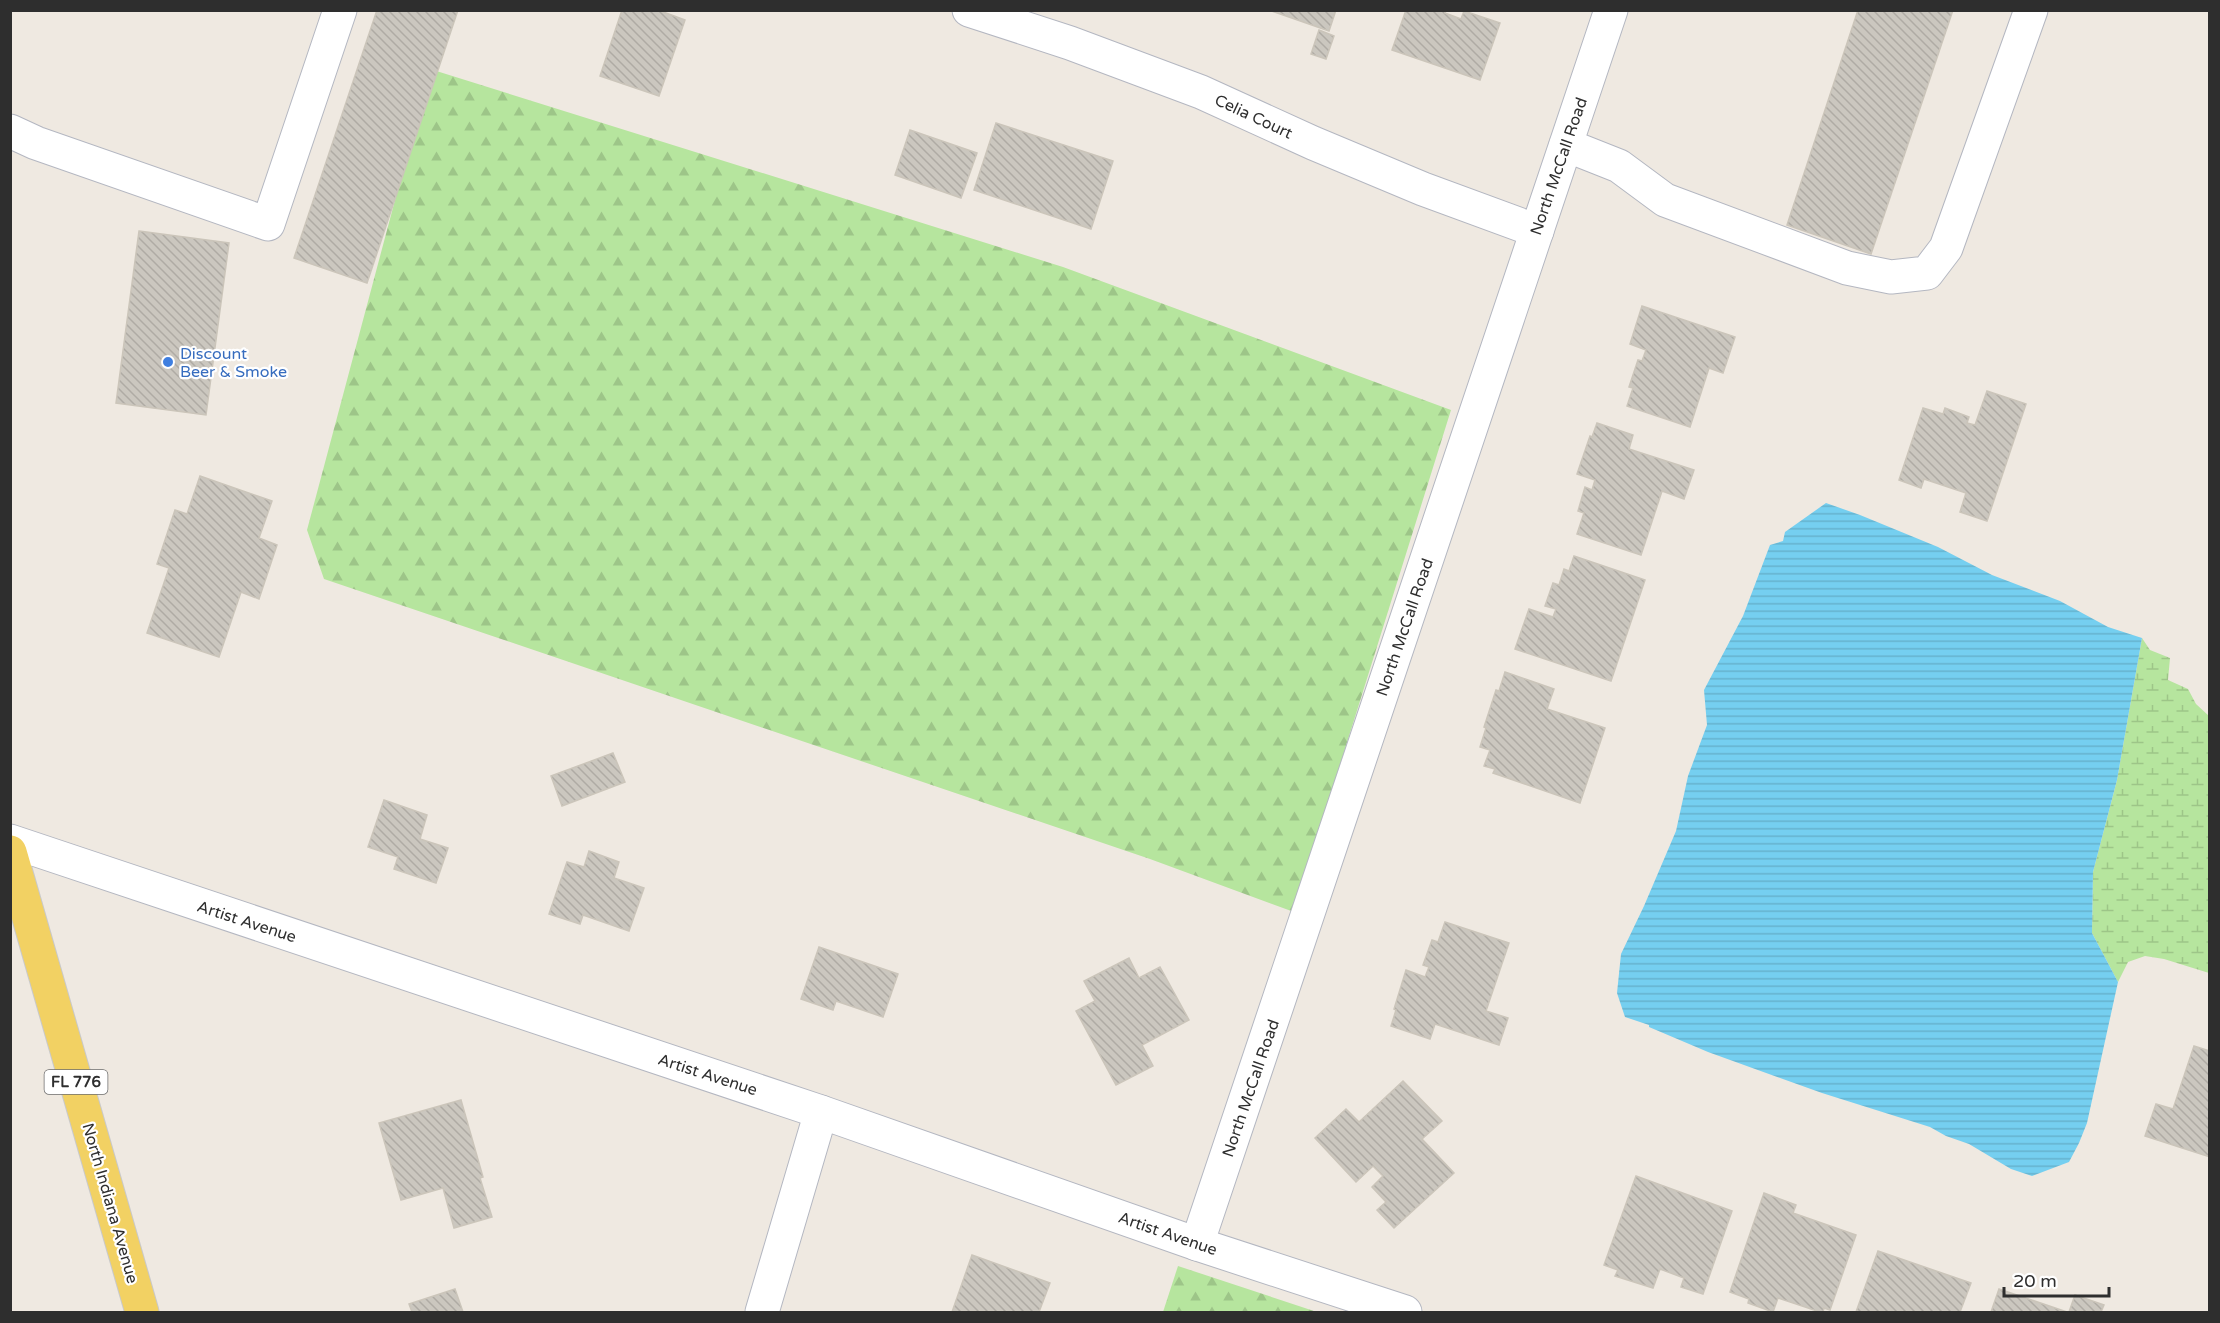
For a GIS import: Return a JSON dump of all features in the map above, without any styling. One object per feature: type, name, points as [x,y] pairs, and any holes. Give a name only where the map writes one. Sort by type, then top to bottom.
[{"type":"main road","name":"North Indiana Avenue","points":[[10,852],[142,1312]]},
{"type":"street","points":[[10,131],[36,143],[268,224],[340,10]]},
{"type":"street","name":"Celia Court","points":[[969,10],[1070,43],[1201,92],[1412,185],[1537,231]]},
{"type":"street","name":"North McCall Road","points":[[1197,1244],[1611,10]]},
{"type":"street","points":[[1566,145],[1618,166],[1665,200],[1847,268],[1891,277],[1927,273],[1946,248],[2031,10]]},
{"type":"street","name":"Artist Avenue","points":[[10,842],[821,1112],[1197,1244],[1405,1312]]},
{"type":"street","points":[[762,1312],[821,1112]]},
{"type":"green space","points":[[430,69],[1063,267],[1451,410],[1294,912],[1150,859],[324,579],[307,530]]},
{"type":"green space","points":[[2142,638],[2150,650],[2170,658],[2168,680],[2188,689],[2196,704],[2209,716],[2209,973],[2164,959],[2145,956],[2128,962],[2118,982],[2092,933],[2093,872],[2117,780]]},
{"type":"green space","points":[[1178,1266],[1317,1312],[1163,1312]]},
{"type":"water","points":[[1826,503],[1938,547],[1992,575],[2060,601],[2108,627],[2142,638],[2117,780],[2093,872],[2092,933],[2118,982],[2087,1123],[2079,1143],[2069,1162],[2032,1176],[2011,1169],[1969,1144],[1946,1136],[1930,1127],[1822,1093],[1708,1052],[1649,1027],[1649,1025],[1625,1017],[1617,993],[1621,954],[1676,831],[1688,776],[1707,725],[1704,690],[1743,616],[1770,545],[1783,541],[1785,532]]},
{"type":"building","points":[[377,10],[458,10],[367,283],[294,258]]},
{"type":"building","points":[[622,10],[658,10],[685,20],[659,96],[600,76]]},
{"type":"building","points":[[1269,10],[1336,10],[1329,31]]},
{"type":"building","points":[[1406,10],[1446,10],[1445,13],[1461,19],[1464,11],[1500,23],[1480,80],[1392,50]]},
{"type":"building","points":[[1858,10],[1953,10],[1871,254],[1787,225]]},
{"type":"building","points":[[1319,30],[1334,36],[1326,59],[1311,54]]},
{"type":"building","points":[[996,123],[1113,161],[1091,229],[974,190]]},
{"type":"building","points":[[910,130],[977,153],[961,198],[895,175]]},
{"type":"building","points":[[139,231],[229,243],[206,415],[116,403]]},
{"type":"building","points":[[1642,306],[1735,337],[1723,373],[1709,368],[1690,427],[1627,406],[1633,388],[1629,387],[1638,360],[1642,361],[1646,350],[1630,344]]},
{"type":"building","points":[[1987,391],[2026,404],[1987,521],[1960,512],[1966,493],[1924,479],[1921,488],[1899,480],[1923,408],[1943,414],[1945,408],[1969,417],[1967,423],[1975,425]]},
{"type":"building","points":[[1597,423],[1633,435],[1629,449],[1694,470],[1684,499],[1662,491],[1641,555],[1577,534],[1584,513],[1578,511],[1585,487],[1592,490],[1595,480],[1577,474]]},
{"type":"building","points":[[200,476],[272,501],[259,538],[277,545],[259,599],[241,592],[219,657],[147,633],[169,568],[157,564],[175,510],[187,514]]},
{"type":"building","points":[[1574,556],[1645,580],[1611,681],[1515,649],[1529,609],[1553,617],[1556,609],[1545,606],[1553,583],[1559,585],[1564,569],[1569,571]]},
{"type":"building","points":[[1505,672],[1554,689],[1547,709],[1605,728],[1580,803],[1493,773],[1495,769],[1484,766],[1490,750],[1480,747],[1486,728],[1484,727],[1496,690],[1499,691]]},
{"type":"building","points":[[613,753],[625,782],[562,806],[551,776]]},
{"type":"building","points":[[384,800],[427,815],[420,839],[448,848],[436,883],[394,869],[398,857],[368,847]]},
{"type":"building","points":[[589,851],[619,862],[614,878],[644,888],[629,931],[583,915],[580,924],[549,914],[567,862],[584,867]]},
{"type":"building","points":[[1445,922],[1509,943],[1486,1011],[1508,1018],[1499,1045],[1435,1024],[1430,1039],[1391,1026],[1406,970],[1425,977],[1429,967],[1423,965],[1432,940],[1438,942]]},
{"type":"building","points":[[819,947],[898,974],[883,1017],[836,1001],[833,1010],[801,999]]},
{"type":"building","points":[[1129,958],[1139,978],[1160,967],[1189,1020],[1142,1045],[1153,1066],[1116,1085],[1076,1011],[1095,1001],[1084,981]]},
{"type":"building","points":[[2194,1046],[2210,1051],[2210,1157],[2145,1136],[2156,1104],[2173,1109]]},
{"type":"building","points":[[1403,1081],[1442,1121],[1422,1139],[1454,1173],[1394,1228],[1377,1210],[1386,1202],[1372,1187],[1383,1176],[1373,1166],[1356,1182],[1315,1138],[1346,1109],[1359,1122]]},
{"type":"building","points":[[461,1100],[492,1217],[454,1228],[443,1188],[401,1200],[379,1123]]},
{"type":"building","points":[[1636,1176],[1732,1211],[1703,1294],[1681,1287],[1684,1278],[1660,1269],[1653,1288],[1615,1276],[1618,1270],[1604,1265]]},
{"type":"building","points":[[1764,1193],[1796,1205],[1793,1213],[1856,1235],[1830,1310],[1824,1308],[1823,1312],[1820,1312],[1778,1298],[1773,1312],[1748,1303],[1749,1299],[1730,1292]]},
{"type":"building","points":[[1878,1251],[1971,1283],[1960,1312],[1856,1312]]},
{"type":"building","points":[[972,1255],[1050,1283],[1039,1312],[952,1312]]},
{"type":"building","points":[[455,1289],[463,1312],[412,1312],[409,1304]]},
{"type":"building","points":[[1999,1289],[2067,1312],[1991,1312]]},
{"type":"building","points":[[2075,1295],[2104,1305],[2101,1312],[2069,1312]]},
{"type":"place","name":"Discount Beer & Smoke","points":[[168,362]]}]
